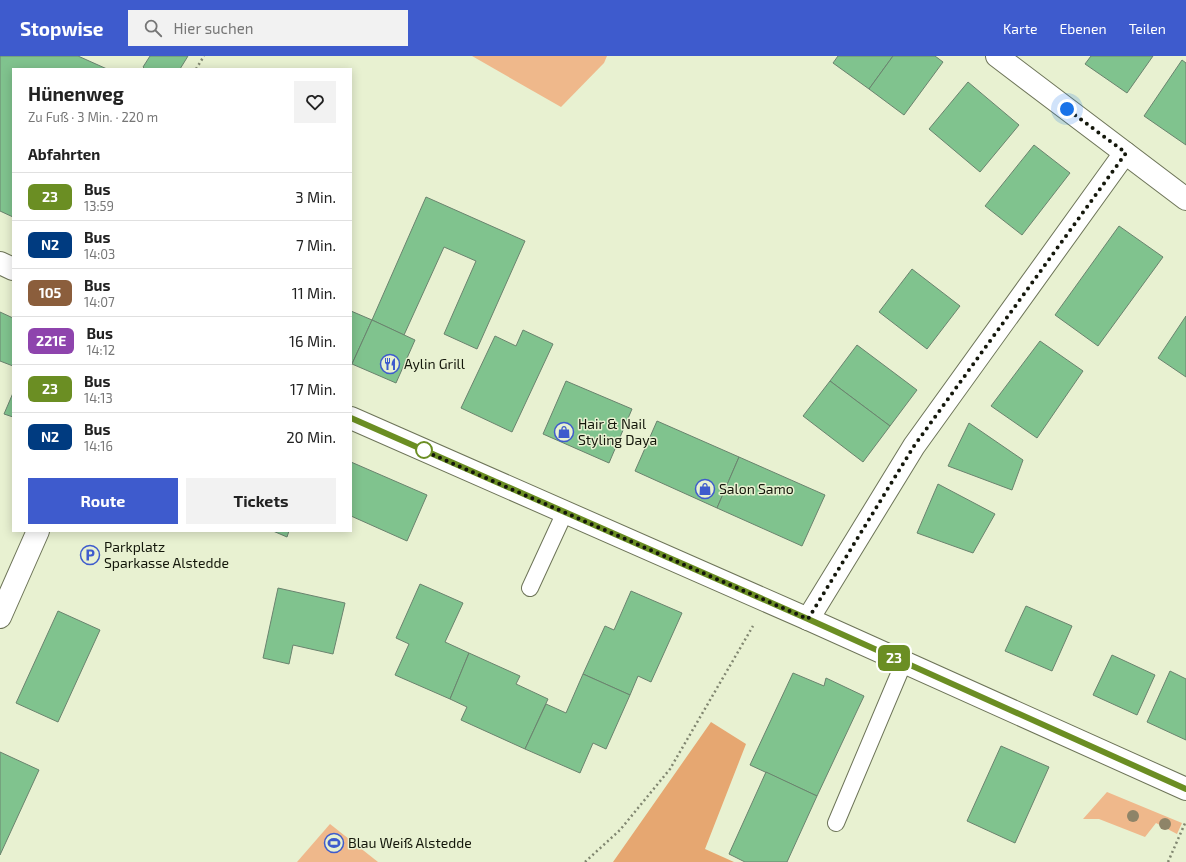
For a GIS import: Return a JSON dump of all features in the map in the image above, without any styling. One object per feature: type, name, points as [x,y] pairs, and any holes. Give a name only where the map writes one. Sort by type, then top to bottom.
[{"type":"street","points":[[997,56],[1186,199]]},
{"type":"street","points":[[808,619],[914,446],[1126,153]]},
{"type":"street","points":[[0,263],[12,269]]},
{"type":"street","points":[[352,418],[808,619],[1186,789]]},
{"type":"street","points":[[0,617],[38,532]]},
{"type":"lane","points":[[530,588],[565,512]]},
{"type":"lane","points":[[836,823],[904,662]]},
{"type":"path","points":[[197,68],[204,56]]},
{"type":"path","points":[[585,862],[620,830],[670,769],[767,601]]},
{"type":"path","points":[[1168,862],[1186,821]]},
{"type":"shaded area","points":[[472,56],[607,56],[604,63],[561,107]]},
{"type":"shaded area","points":[[711,722],[746,744],[705,849],[734,862],[613,862]]},
{"type":"shaded area","points":[[1107,792],[1182,823],[1177,834],[1156,823],[1145,837],[1099,819],[1083,819]]},
{"type":"shaded area","name":"Blau Weiß Alstedde","points":[[330,824],[378,862],[297,862]]},
{"type":"building","points":[[0,56],[78,56],[105,68],[12,68],[12,217],[0,211]]},
{"type":"building","points":[[150,56],[188,56],[181,68],[143,67]]},
{"type":"building","points":[[838,56],[893,56],[869,89],[833,63]]},
{"type":"building","points":[[893,56],[935,56],[943,62],[904,115],[869,89]]},
{"type":"building","points":[[1091,56],[1153,56],[1127,93],[1085,64]]},
{"type":"building","points":[[1182,60],[1186,63],[1186,145],[1144,116]]},
{"type":"building","points":[[968,82],[1019,125],[980,172],[929,129]]},
{"type":"building","points":[[1034,145],[1070,173],[1022,235],[985,206]]},
{"type":"building","points":[[426,197],[525,241],[477,349],[444,334],[476,261],[444,247],[404,335],[372,320]]},
{"type":"building","points":[[1119,226],[1163,257],[1098,346],[1055,315]]},
{"type":"building","points":[[912,269],[960,306],[927,349],[879,312]]},
{"type":"building","points":[[352,311],[372,320],[352,364]]},
{"type":"building","points":[[0,312],[12,318],[12,366],[0,361]]},
{"type":"building","points":[[1186,316],[1186,377],[1158,358]]},
{"type":"building","points":[[372,320],[415,340],[396,383],[352,364]]},
{"type":"building","points":[[523,330],[553,344],[512,432],[461,408],[495,336],[516,346]]},
{"type":"building","points":[[1040,341],[1083,371],[1037,438],[991,406]]},
{"type":"building","points":[[857,345],[917,390],[890,426],[830,381]]},
{"type":"building","points":[[566,381],[632,409],[609,463],[543,434]]},
{"type":"building","points":[[830,381],[890,426],[863,462],[803,416]]},
{"type":"building","points":[[12,395],[12,417],[4,414]]},
{"type":"building","points":[[657,421],[739,457],[717,508],[635,471]]},
{"type":"building","points":[[969,423],[1023,460],[1012,490],[948,466]]},
{"type":"building","points":[[739,457],[825,495],[802,546],[717,508]]},
{"type":"building","points":[[352,462],[427,495],[407,541],[352,516]]},
{"type":"building","points":[[938,484],[995,514],[973,553],[917,533]]},
{"type":"building","points":[[275,532],[289,532],[287,537]]},
{"type":"building","points":[[420,584],[463,603],[445,642],[469,653],[450,699],[395,675],[409,644],[396,638]]},
{"type":"building","points":[[278,588],[345,603],[333,654],[293,645],[289,664],[263,658]]},
{"type":"building","points":[[631,591],[682,613],[651,682],[638,676],[630,695],[583,674],[605,626],[614,630]]},
{"type":"building","points":[[1026,606],[1072,626],[1052,671],[1005,651]]},
{"type":"building","points":[[58,611],[100,630],[58,722],[16,703]]},
{"type":"building","points":[[469,653],[520,676],[516,684],[548,699],[525,749],[461,720],[467,707],[450,699]]},
{"type":"building","points":[[1112,655],[1155,675],[1137,715],[1093,695]]},
{"type":"building","points":[[1170,671],[1186,679],[1186,740],[1147,722]]},
{"type":"building","points":[[793,673],[824,686],[826,678],[864,696],[817,796],[750,765]]},
{"type":"building","points":[[583,674],[630,695],[606,749],[593,743],[580,773],[525,749],[546,704],[566,713]]},
{"type":"building","points":[[1001,746],[1049,767],[1015,843],[967,821]]},
{"type":"building","points":[[0,752],[39,770],[0,855]]},
{"type":"building","points":[[766,772],[817,796],[787,862],[745,862],[729,854]]},
{"type":"bus line","name":"23","points":[[352,418],[808,619],[1186,789]]},
{"type":"place","name":"Aylin Grill","points":[[390,364]]},
{"type":"place","name":"Hair & Nail Styling Daya","points":[[564,432]]},
{"type":"place","name":"Salon Samo","points":[[705,489]]},
{"type":"place","name":"Parkplatz Sparkasse Alstedde","points":[[90,555]]},
{"type":"place","name":"Blau Weiß Alstedde","points":[[334,843]]},
{"type":"route","points":[[424,450],[422,450],[808,619],[914,446],[1126,153],[1067,109]]}]
